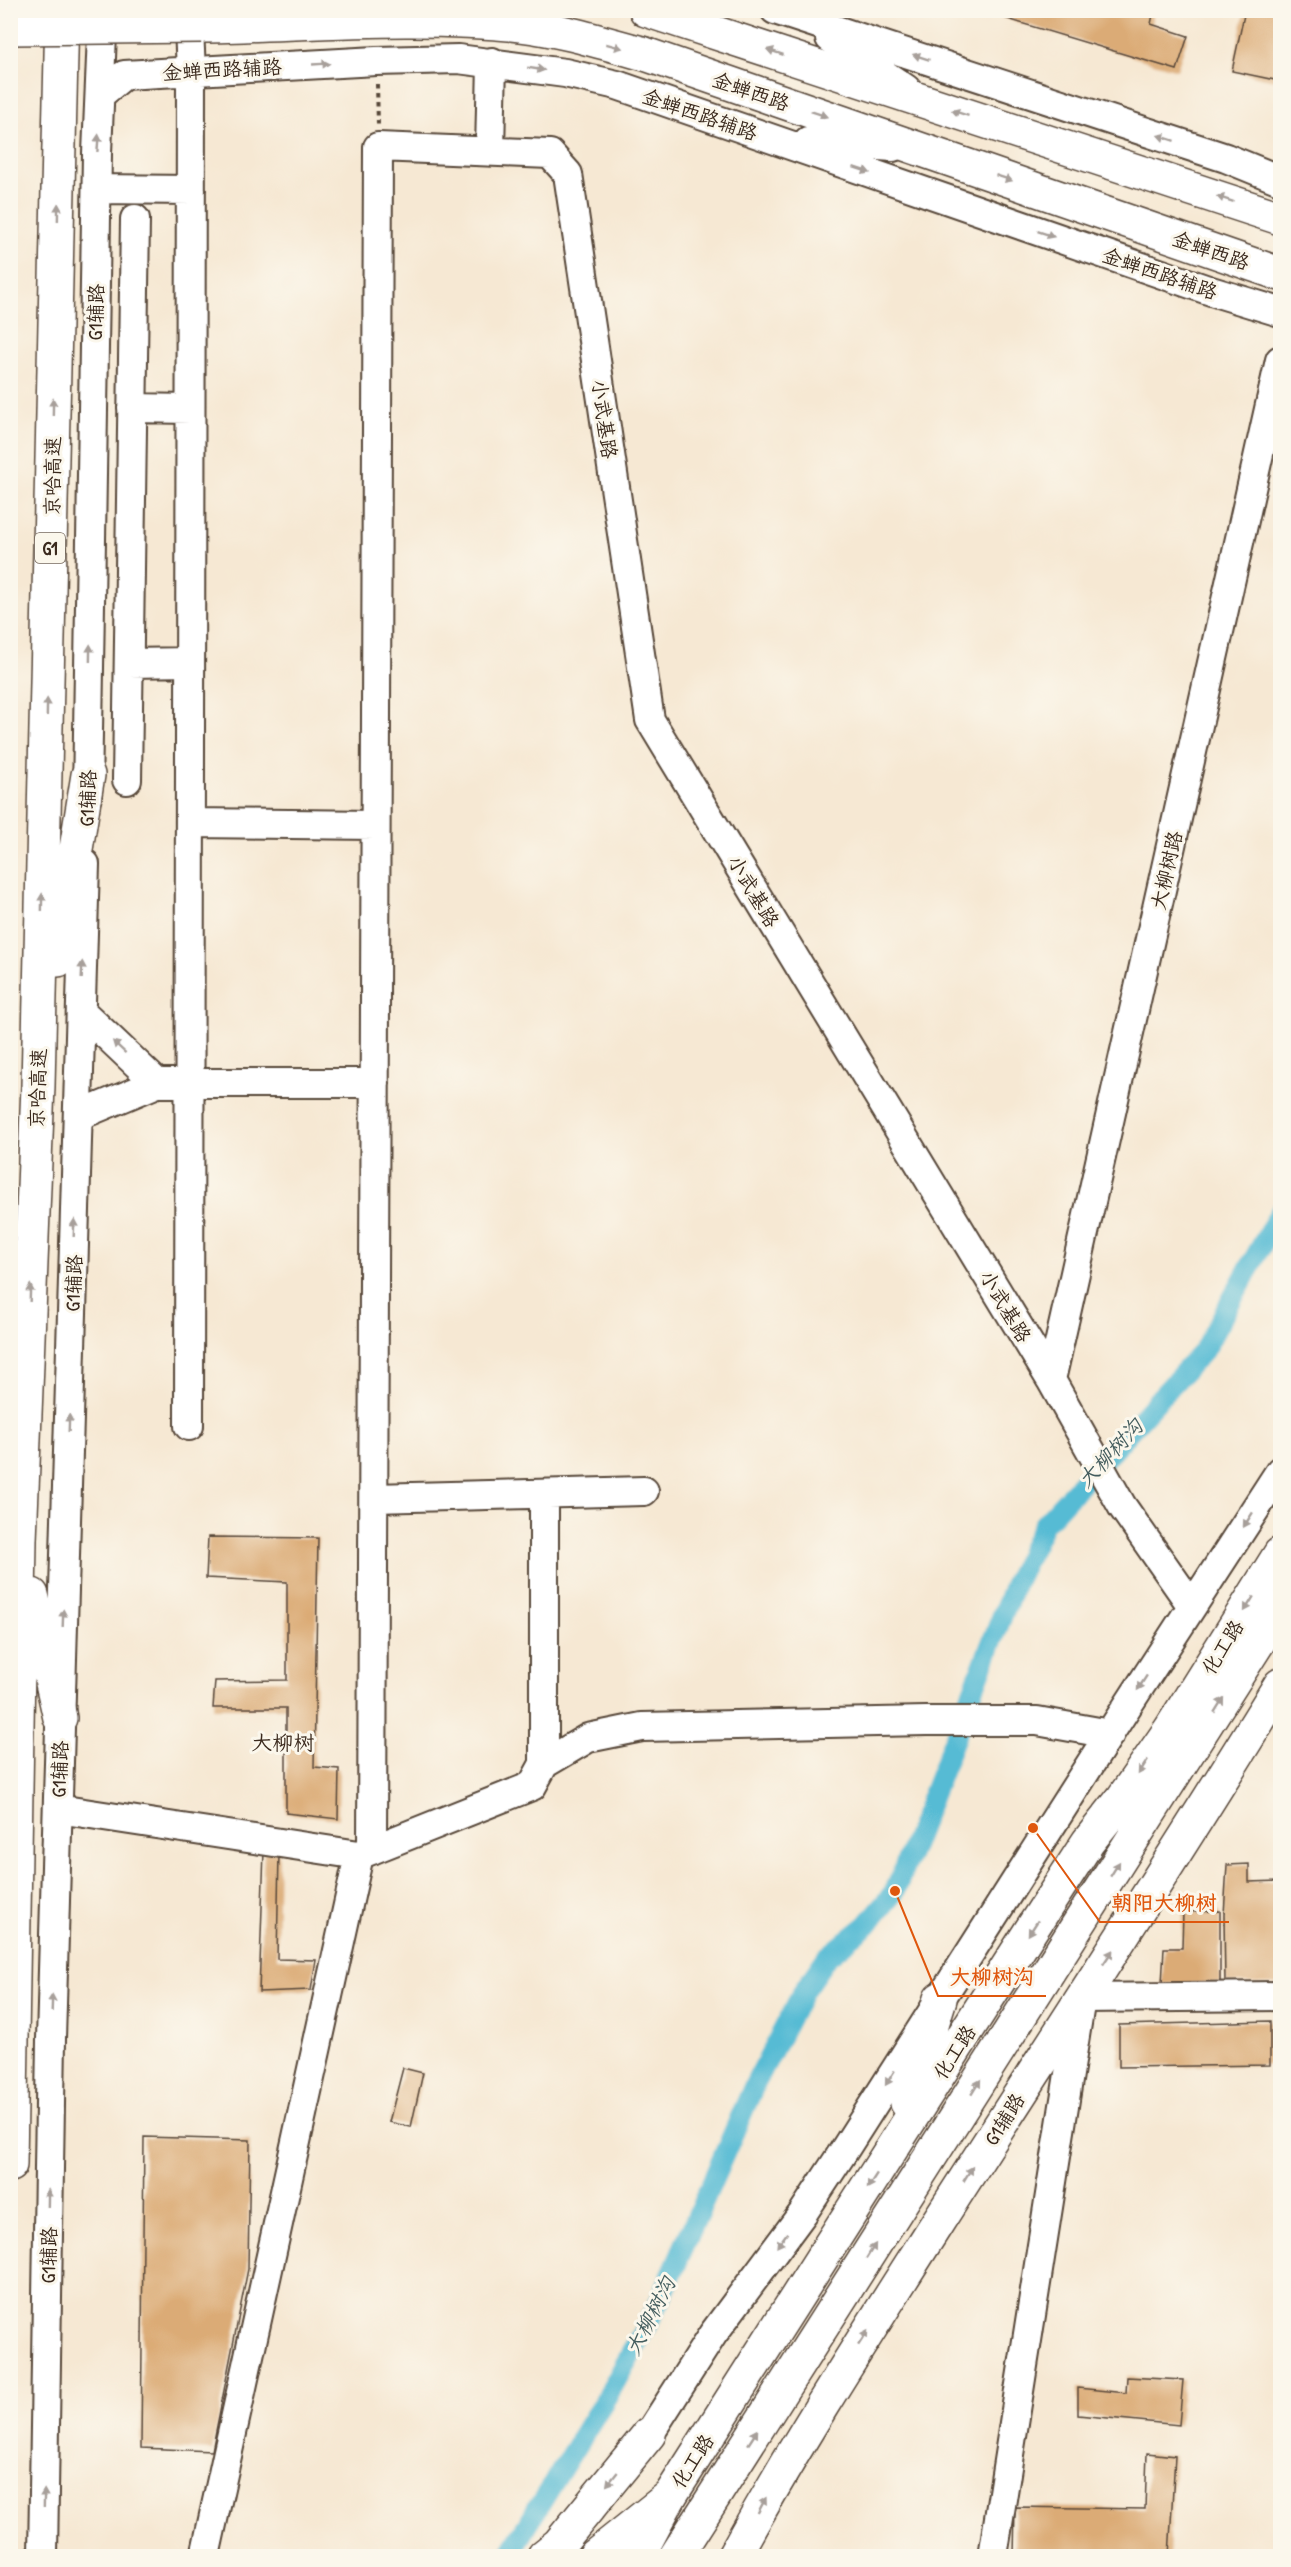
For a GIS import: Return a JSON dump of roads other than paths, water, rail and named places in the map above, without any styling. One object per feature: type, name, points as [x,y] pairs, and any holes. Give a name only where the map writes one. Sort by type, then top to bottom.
[{"type":"main road","name":"京哈高速","points":[[10,2165],[20,1540],[38,1086],[62,10]]},
{"type":"main road","points":[[646,10],[1281,218]]},
{"type":"main road","name":"金蝉西路","points":[[10,28],[195,19],[472,21],[523,26],[573,35],[645,54],[1281,274]]},
{"type":"main road","points":[[38,1086],[88,775]]},
{"type":"main road","points":[[20,1540],[60,1718]]},
{"type":"main road","name":"化工路","points":[[638,2556],[670,2496],[1088,1842],[1123,1798],[1170,1730],[1281,1554]]},
{"type":"main road","name":"化工路","points":[[676,2556],[1281,1608]]},
{"type":"main road","name":"G1辅路","points":[[734,2556],[802,2437],[1080,1998],[1186,1838],[1281,1685]]},
{"type":"main road","points":[[892,2149],[940,1999]]},
{"type":"main road","points":[[818,2336],[934,2228]]},
{"type":"main road","points":[[544,2556],[559,2544],[649,2434]]},
{"type":"main road","points":[[595,2556],[670,2496]]},
{"type":"street","name":"G1辅路","points":[[43,2556],[51,2039],[88,775],[97,189],[103,10]]},
{"type":"street","points":[[775,10],[1226,158],[1281,180]]},
{"type":"street","points":[[189,1426],[191,70],[195,19]]},
{"type":"street","points":[[804,20],[926,101]]},
{"type":"street","name":"金蝉西路辅路","points":[[101,94],[124,75],[376,61],[458,59],[565,73],[617,85],[1211,291],[1281,312]]},
{"type":"street","points":[[490,151],[492,62]]},
{"type":"street","points":[[770,138],[918,148]]},
{"type":"street","name":"小武基路","points":[[375,825],[378,147],[550,154],[568,174],[650,720],[1052,1380],[1122,1506],[1192,1606]]},
{"type":"street","points":[[97,189],[191,190]]},
{"type":"street","points":[[127,780],[135,219]]},
{"type":"street","name":"大柳树路","points":[[1052,1380],[1281,360]]},
{"type":"street","points":[[132,408],[190,408]]},
{"type":"street","points":[[129,663],[190,662]]},
{"type":"street","points":[[190,823],[375,825],[374,1498],[365,1852],[205,2556]]},
{"type":"street","points":[[81,1011],[157,1083]]},
{"type":"street","points":[[78,1116],[157,1083],[375,1083]]},
{"type":"street","points":[[649,2434],[713,2334],[802,2213],[843,2152],[1192,1606],[1281,1471]]},
{"type":"street","points":[[374,1498],[644,1491]]},
{"type":"street","points":[[58,1809],[365,1852],[532,1786],[544,1764],[544,1494]]},
{"type":"street","points":[[544,1764],[588,1738],[642,1727],[1037,1721],[1110,1734]]},
{"type":"street","points":[[993,2556],[1080,1998],[1281,1996]]},
{"type":"waterway","name":"大柳树沟","points":[[508,2556],[612,2388],[660,2301],[754,2086],[804,1990],[827,1957],[867,1925],[895,1891],[1015,1583],[1044,1524],[1204,1350],[1280,1212]]},
{"type":"place","name":"朝阳大柳树","points":[[1033,1828]]},
{"type":"place","name":"大柳树沟","points":[[895,1891]]},
{"type":"district","name":"大柳树","points":[[283,1742]]}]
